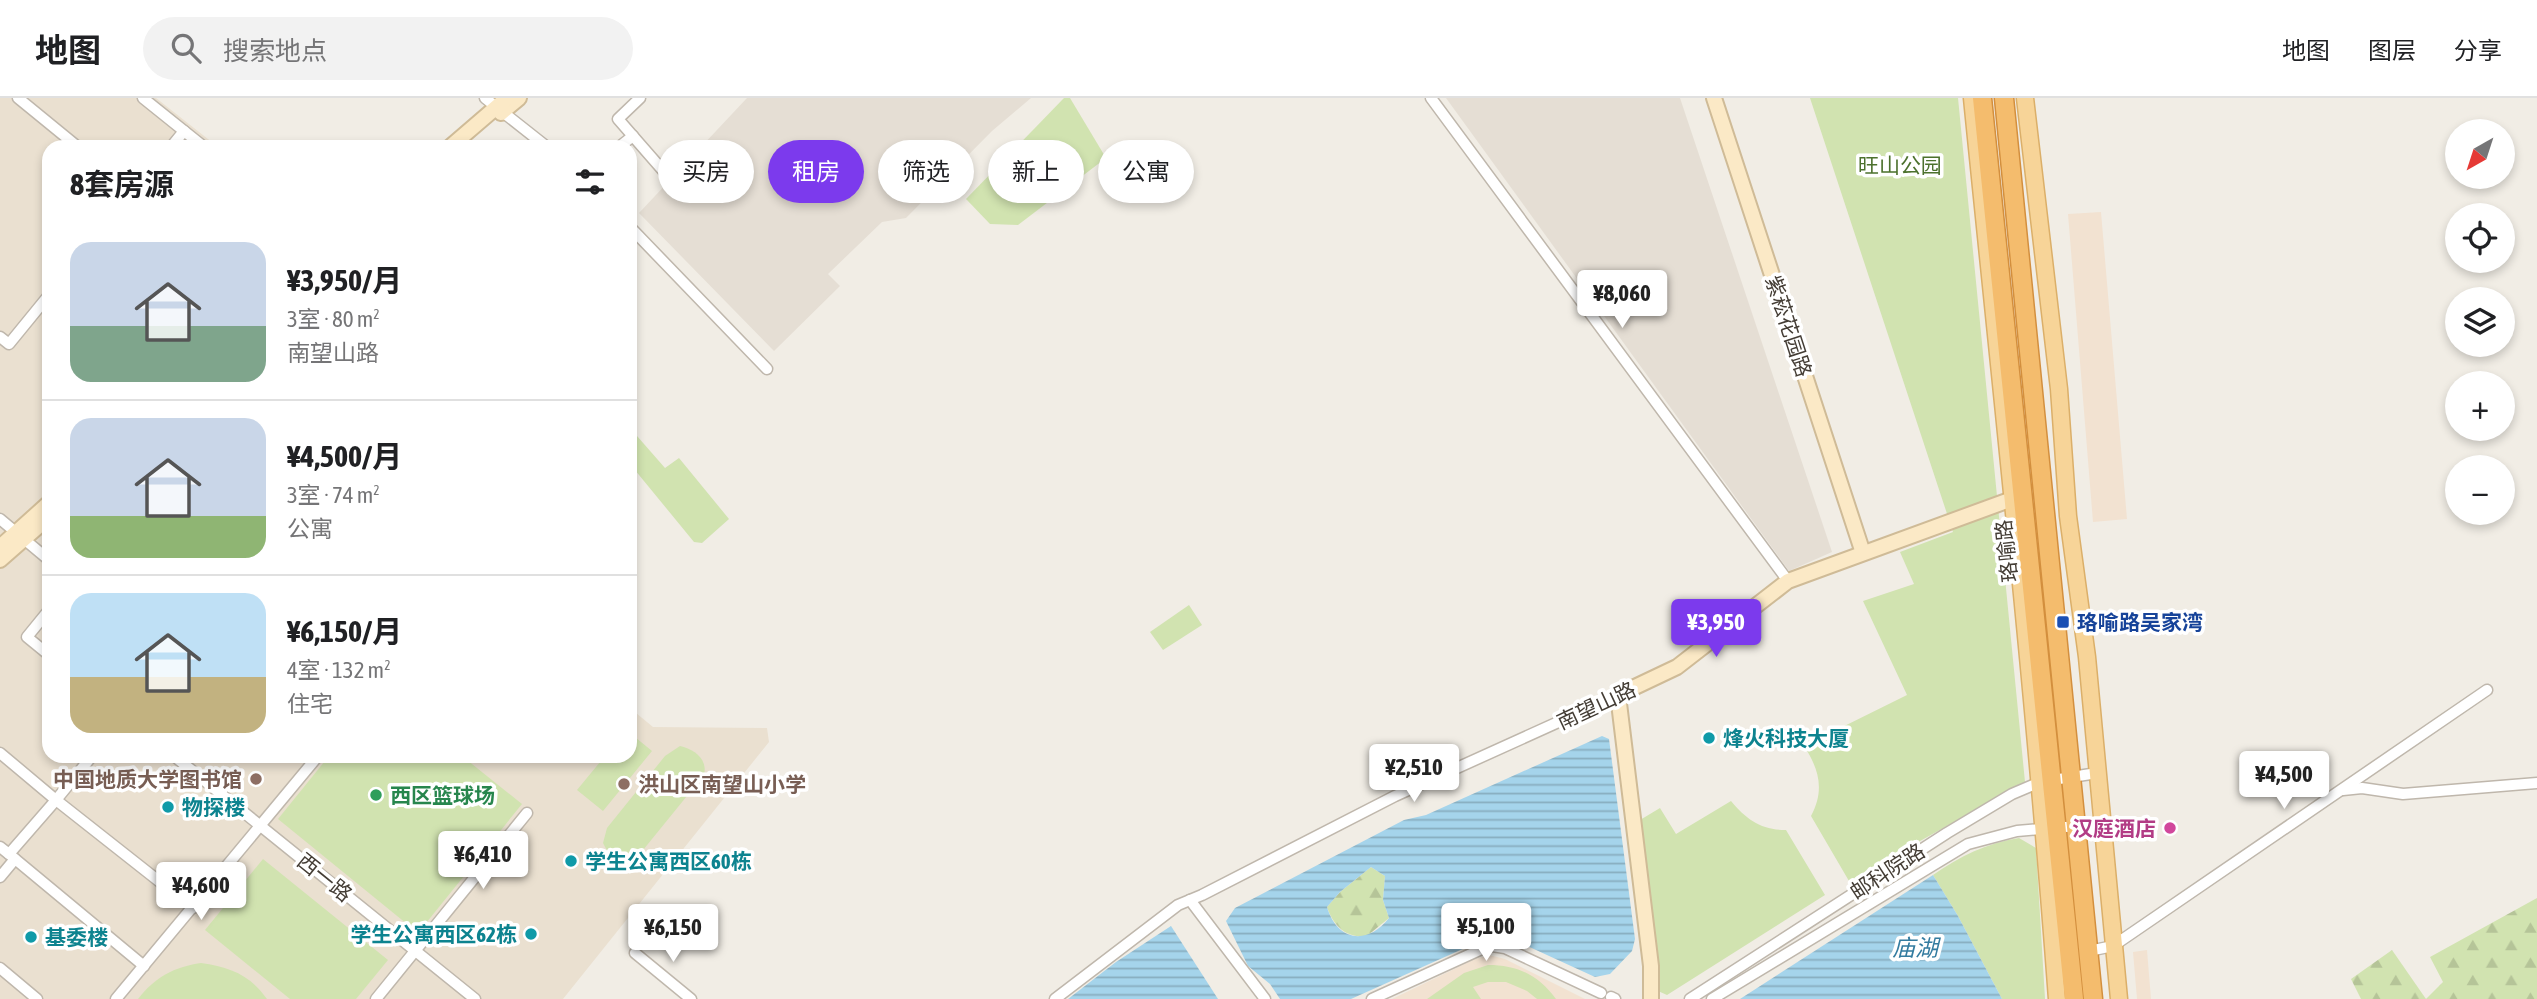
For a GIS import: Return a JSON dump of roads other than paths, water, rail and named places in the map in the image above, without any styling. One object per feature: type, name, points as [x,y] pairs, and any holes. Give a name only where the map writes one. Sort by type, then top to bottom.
[{"type":"highway","name":"珞喻路","points":[[1982,98],[2017,497],[2050,828],[2074,999]]},
{"type":"highway","name":"珞喻路","points":[[2004,98],[2093,999]]},
{"type":"main road","points":[[1972,98],[2017,497]]},
{"type":"main road","points":[[2025,98],[2059,389],[2068,516],[2087,657],[2119,999]]},
{"type":"main road","points":[[2050,828],[2057,999]]},
{"type":"street","points":[[18,98],[69,140]]},
{"type":"street","points":[[143,98],[195,140]]},
{"type":"street","points":[[458,140],[498,104],[519,98]]},
{"type":"street","points":[[636,140],[618,119],[640,98]]},
{"type":"street","points":[[1432,98],[1788,581]]},
{"type":"street","name":"紫菘花园路","points":[[1714,98],[1863,553]]},
{"type":"street","points":[[470,140],[498,104]]},
{"type":"street","points":[[498,104],[539,140]]},
{"type":"street","points":[[177,140],[184,131]]},
{"type":"street","points":[[628,140],[633,136]]},
{"type":"street","points":[[637,141],[658,165]]},
{"type":"street","points":[[637,234],[767,369]]},
{"type":"street","points":[[0,337],[9,344],[42,304]]},
{"type":"street","name":"南望山路","points":[[1055,999],[1178,905],[1395,796],[1677,667],[1788,581],[2017,497]]},
{"type":"street","points":[[0,560],[42,511]]},
{"type":"street","points":[[0,519],[42,554]]},
{"type":"street","points":[[0,547],[42,522]]},
{"type":"street","points":[[42,618],[27,636],[42,649]]},
{"type":"street","points":[[2089,951],[2113,946],[2487,690]]},
{"type":"street","points":[[1618,695],[1651,966],[1651,999]]},
{"type":"street","points":[[0,753],[193,908]]},
{"type":"street","points":[[0,877],[12,856],[86,763]]},
{"type":"street","name":"西一路","points":[[183,763],[475,999]]},
{"type":"street","points":[[116,999],[312,763]]},
{"type":"street","name":"邮科院路","points":[[1690,999],[2012,794],[2046,781],[2097,773]]},
{"type":"street","points":[[2340,790],[2362,788],[2403,794],[2537,783]]},
{"type":"street","points":[[376,999],[527,813]]},
{"type":"street","points":[[1712,999],[1960,848],[2000,834],[2102,824]]},
{"type":"street","points":[[0,847],[144,966]]},
{"type":"street","points":[[1190,900],[1265,999]]},
{"type":"street","points":[[1372,999],[1465,955],[1492,946],[1505,948],[1609,996]]},
{"type":"street","points":[[635,953],[691,999]]},
{"type":"street","points":[[0,968],[37,999]]},
{"type":"water","points":[[1602,736],[1609,739],[1635,939],[1632,951],[1610,974],[1595,977],[1510,938],[1493,938],[1476,943],[1351,999],[1280,999],[1270,984],[1248,966],[1226,921],[1235,908],[1404,820],[1426,815]],"holes":[[[1371,867],[1385,876],[1383,900],[1389,918],[1371,933],[1362,936],[1345,933],[1338,927],[1327,907],[1340,892]]]},
{"type":"water","name":"庙湖","points":[[1933,875],[2002,999],[1740,999]]},
{"type":"water","points":[[1171,926],[1218,999],[1068,999],[1116,962]]},
{"type":"place","name":"珞喻路吴家湾","points":[[2063,622]]},
{"type":"place","name":"烽火科技大厦","points":[[1709,738]]},
{"type":"place","name":"中国地质大学图书馆","points":[[256,779]]},
{"type":"place","name":"洪山区南望山小学","points":[[624,784]]},
{"type":"place","name":"西区篮球场","points":[[376,795]]},
{"type":"place","name":"物探楼","points":[[168,807]]},
{"type":"place","name":"汉庭酒店","points":[[2170,828]]},
{"type":"place","name":"学生公寓西区60栋","points":[[571,861]]},
{"type":"place","name":"学生公寓西区62栋","points":[[531,934]]},
{"type":"place","name":"基委楼","points":[[31,937]]},
{"type":"park label","name":"旺山公园","points":[[1900,165]]}]
